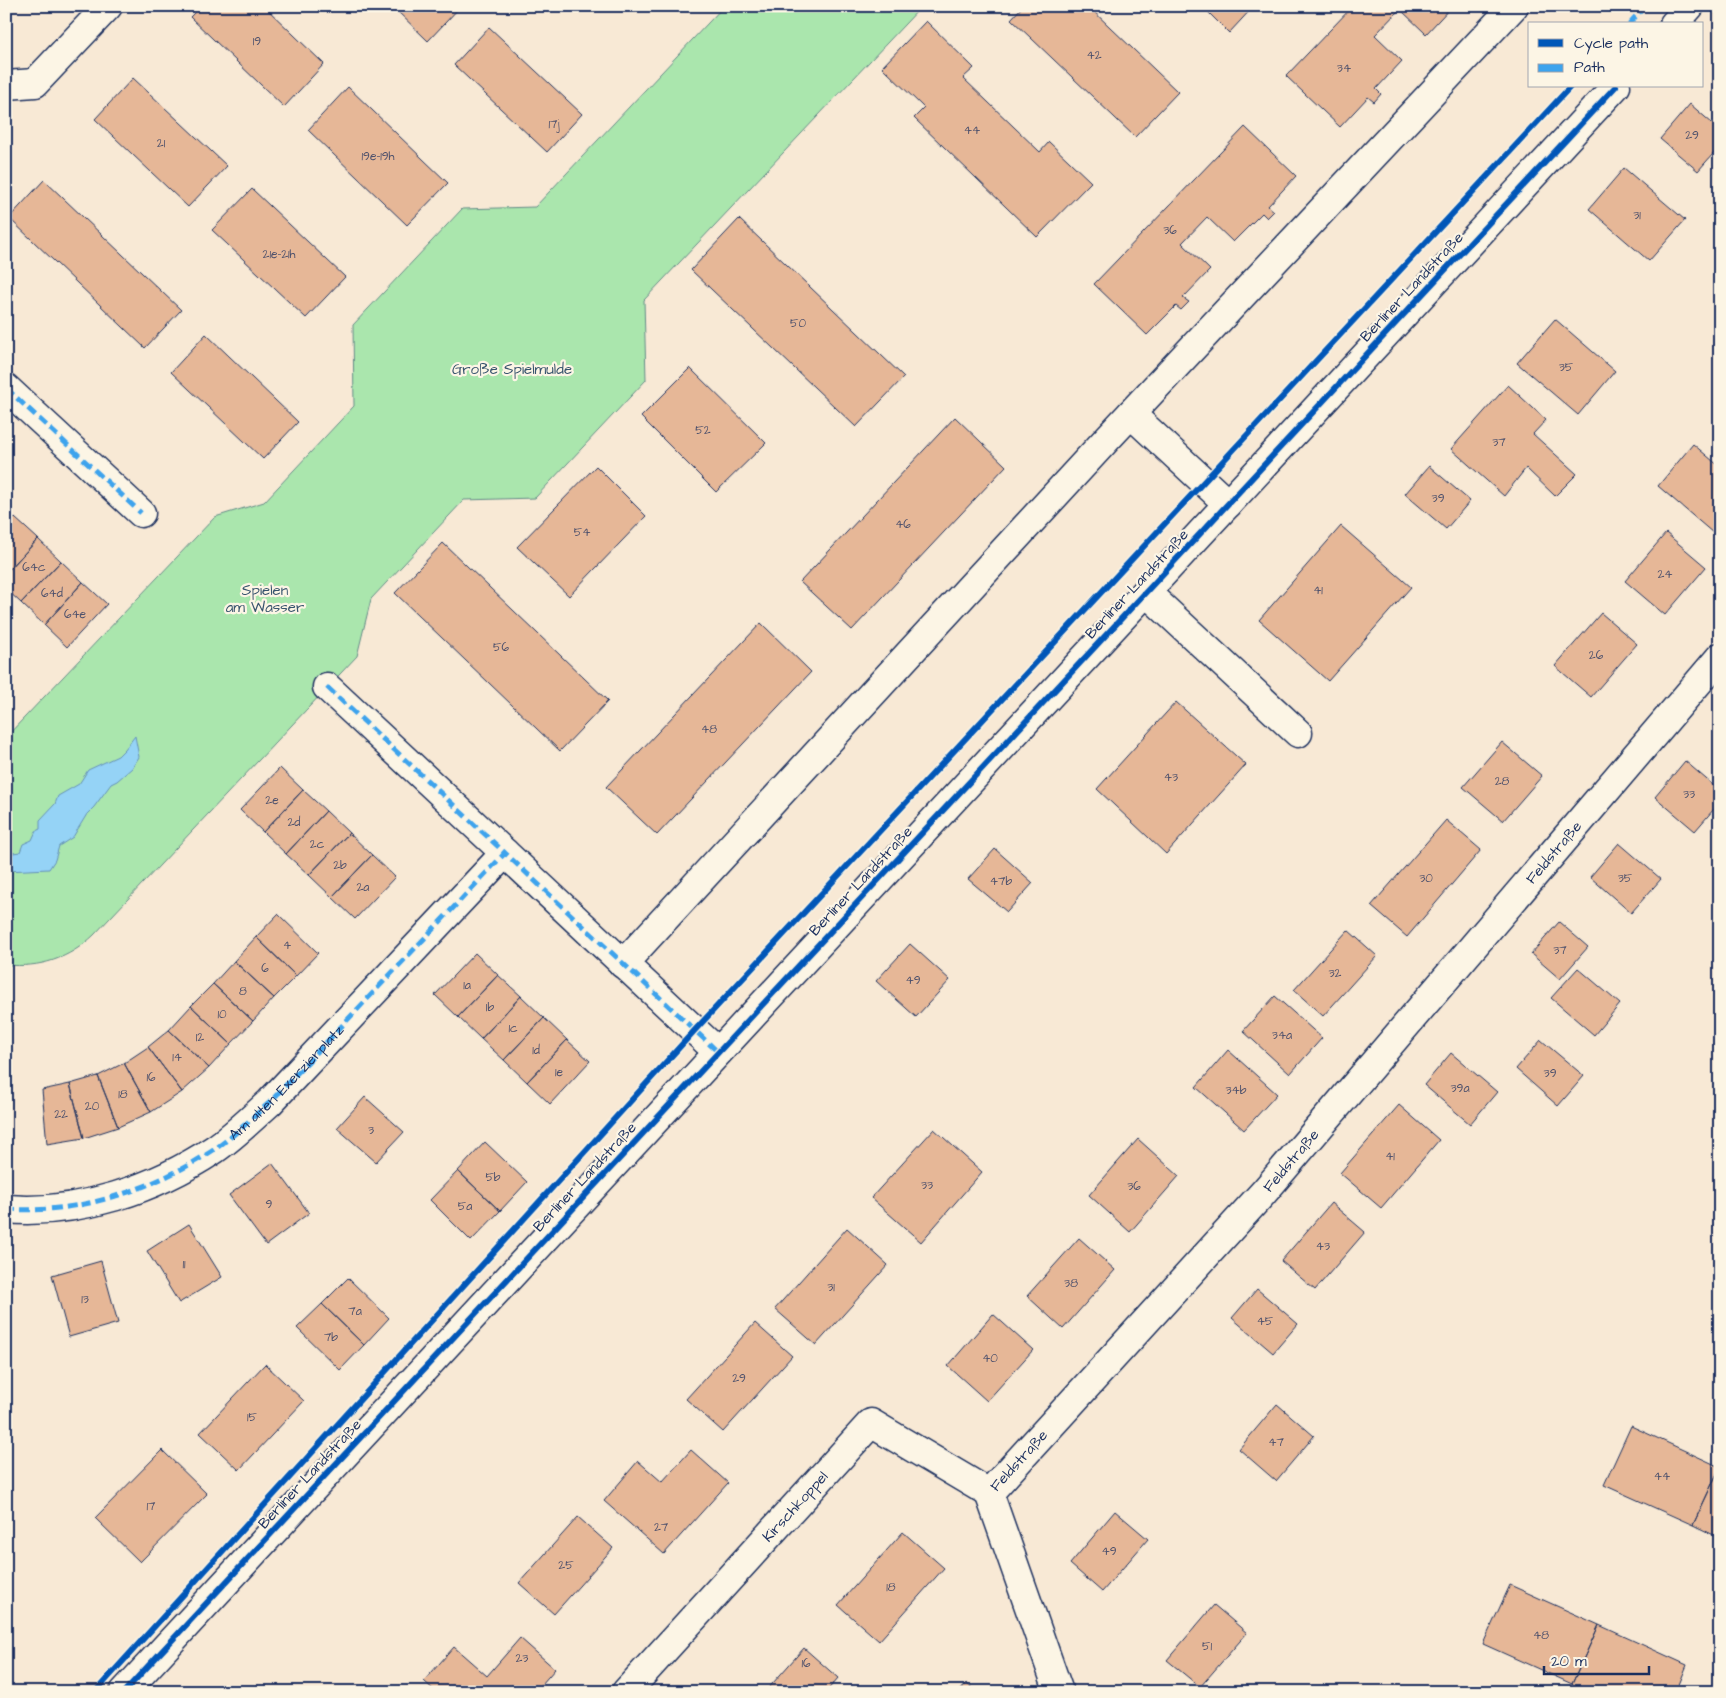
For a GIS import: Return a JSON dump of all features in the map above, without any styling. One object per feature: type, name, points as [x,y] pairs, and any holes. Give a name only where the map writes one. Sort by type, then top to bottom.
[{"type":"street","points":[[7,88],[35,83],[108,6]]},
{"type":"street","points":[[623,964],[1131,414],[1514,6]]},
{"type":"street","points":[[1676,22],[1690,6]]},
{"type":"street","name":"Berliner Landstraße","points":[[124,1692],[1614,88]]},
{"type":"street","points":[[6,388],[141,513]]},
{"type":"street","points":[[1131,414],[1228,504]]},
{"type":"street","points":[[1147,593],[1298,733]]},
{"type":"street","name":"Feldstraße","points":[[1059,1692],[989,1493],[1264,1192],[1720,657]]},
{"type":"street","points":[[327,687],[718,1052]]},
{"type":"street","name":"Am alten Exerzierplatz","points":[[6,1209],[48,1208],[84,1204],[119,1195],[185,1167],[215,1148],[244,1127],[270,1102],[505,853]]},
{"type":"street","name":"Kirschkoppel","points":[[626,1692],[871,1423],[989,1493]]},
{"type":"green space","points":[[724,6],[922,6],[644,300],[646,380],[535,498],[464,500],[371,599],[357,656],[94,935],[74,950],[53,960],[31,965],[6,965],[6,737],[215,517],[264,502],[354,406],[353,325],[462,209],[535,207]]},
{"type":"water","points":[[135,736],[139,757],[132,768],[111,784],[87,814],[73,837],[59,846],[55,860],[49,869],[6,871],[6,848],[8,846],[13,853],[20,852],[23,844],[32,840],[36,831],[40,829],[40,820],[55,804],[58,796],[79,784],[88,770],[118,756]]},
{"type":"building","points":[[201,6],[264,6],[324,64],[284,107],[190,17]]},
{"type":"building","points":[[392,6],[461,6],[428,41]]},
{"type":"building","points":[[1023,6],[1088,6],[1178,92],[1135,137],[1011,19]]},
{"type":"building","points":[[1202,6],[1254,6],[1229,33]]},
{"type":"building","points":[[1353,6],[1452,6],[1426,34],[1400,9],[1375,35],[1402,61],[1376,89],[1381,94],[1374,102],[1368,97],[1340,127],[1286,76]]},
{"type":"building","points":[[926,21],[974,68],[963,78],[1040,152],[1049,142],[1091,182],[1037,237],[914,118],[924,108],[882,67]]},
{"type":"building","points":[[489,27],[582,114],[547,152],[454,65]]},
{"type":"building","points":[[133,78],[227,166],[188,207],[95,119]]},
{"type":"building","points":[[348,87],[448,183],[407,225],[308,130]]},
{"type":"building","points":[[1690,104],[1720,130],[1720,146],[1698,171],[1660,139]]},
{"type":"building","points":[[1245,127],[1296,176],[1268,206],[1274,211],[1267,218],[1262,213],[1233,242],[1207,217],[1182,243],[1210,270],[1183,298],[1189,302],[1181,310],[1176,306],[1147,335],[1094,284]]},
{"type":"building","points":[[1624,168],[1685,220],[1649,261],[1589,209]]},
{"type":"building","points":[[44,180],[181,310],[145,348],[9,218]]},
{"type":"building","points":[[252,189],[345,277],[306,318],[212,230]]},
{"type":"building","points":[[739,219],[904,377],[856,427],[691,270]]},
{"type":"building","points":[[1555,319],[1615,371],[1578,415],[1517,363]]},
{"type":"building","points":[[206,334],[298,422],[263,459],[171,372]]},
{"type":"building","points":[[690,368],[766,443],[716,492],[641,417]]},
{"type":"building","points":[[1508,385],[1546,420],[1533,434],[1577,474],[1555,496],[1526,468],[1504,496],[1451,449]]},
{"type":"building","points":[[955,417],[1006,466],[852,630],[800,582]]},
{"type":"building","points":[[1693,444],[1720,467],[1720,539],[1658,486]]},
{"type":"building","points":[[596,466],[646,516],[569,596],[517,547]]},
{"type":"building","points":[[1429,466],[1470,501],[1446,529],[1405,494]]},
{"type":"building","points":[[6,509],[15,518],[6,527]]},
{"type":"building","points":[[15,518],[38,539],[6,573],[6,527]]},
{"type":"building","points":[[1341,526],[1411,587],[1328,681],[1259,620]]},
{"type":"building","points":[[1666,533],[1706,567],[1665,615],[1625,581]]},
{"type":"building","points":[[38,539],[61,561],[21,603],[6,589],[6,573]]},
{"type":"building","points":[[443,543],[608,701],[560,751],[395,593]]},
{"type":"building","points":[[61,561],[83,582],[44,625],[21,603]]},
{"type":"building","points":[[83,582],[107,604],[67,647],[44,625]]},
{"type":"building","points":[[1601,613],[1637,644],[1591,697],[1555,666]]},
{"type":"building","points":[[761,623],[811,672],[657,835],[606,787]]},
{"type":"building","points":[[1176,702],[1246,765],[1166,854],[1097,789]]},
{"type":"building","points":[[1502,742],[1542,776],[1503,821],[1463,787]]},
{"type":"building","points":[[1685,761],[1720,791],[1720,802],[1695,831],[1655,797]]},
{"type":"building","points":[[280,768],[303,790],[263,832],[240,810]]},
{"type":"building","points":[[303,790],[326,811],[286,854],[263,832]]},
{"type":"building","points":[[326,811],[349,833],[309,875],[286,854]]},
{"type":"building","points":[[1446,820],[1481,850],[1407,937],[1371,906]]},
{"type":"building","points":[[349,833],[372,855],[332,897],[309,875]]},
{"type":"building","points":[[1619,843],[1661,879],[1631,913],[1590,877]]},
{"type":"building","points":[[995,849],[1033,883],[1007,912],[968,879]]},
{"type":"building","points":[[372,855],[395,877],[355,919],[332,897]]},
{"type":"building","points":[[278,914],[318,953],[296,976],[256,937]]},
{"type":"building","points":[[1559,922],[1588,947],[1560,979],[1531,954]]},
{"type":"building","points":[[1348,930],[1377,956],[1323,1016],[1294,990]]},
{"type":"building","points":[[256,937],[296,976],[274,998],[234,961]]},
{"type":"building","points":[[910,944],[950,980],[916,1017],[876,981]]},
{"type":"building","points":[[475,953],[498,975],[458,1017],[435,995]]},
{"type":"building","points":[[234,961],[274,998],[253,1021],[213,984]]},
{"type":"building","points":[[1578,968],[1620,1004],[1594,1035],[1551,998]]},
{"type":"building","points":[[498,975],[521,996],[481,1039],[458,1017]]},
{"type":"building","points":[[213,984],[253,1021],[231,1044],[191,1006]]},
{"type":"building","points":[[521,996],[544,1018],[504,1060],[481,1039]]},
{"type":"building","points":[[1275,996],[1322,1038],[1290,1074],[1243,1031]]},
{"type":"building","points":[[191,1006],[231,1044],[209,1068],[169,1030]]},
{"type":"building","points":[[544,1018],[567,1040],[527,1082],[504,1060]]},
{"type":"building","points":[[169,1030],[209,1068],[182,1092],[148,1047]]},
{"type":"building","points":[[567,1040],[590,1061],[550,1104],[527,1082]]},
{"type":"building","points":[[1541,1040],[1584,1076],[1558,1106],[1516,1069]]},
{"type":"building","points":[[148,1047],[182,1092],[151,1112],[124,1063]]},
{"type":"building","points":[[1228,1050],[1277,1094],[1244,1130],[1196,1087]]},
{"type":"building","points":[[1451,1053],[1497,1092],[1470,1124],[1424,1085]]},
{"type":"building","points":[[124,1063],[151,1112],[118,1127],[98,1076]]},
{"type":"building","points":[[98,1076],[118,1127],[84,1138],[70,1084]]},
{"type":"building","points":[[70,1084],[84,1138],[47,1144],[42,1090]]},
{"type":"building","points":[[365,1097],[404,1132],[376,1162],[337,1128]]},
{"type":"building","points":[[1399,1105],[1439,1140],[1381,1208],[1340,1173]]},
{"type":"building","points":[[934,1129],[982,1172],[921,1242],[871,1198]]},
{"type":"building","points":[[1138,1139],[1179,1176],[1130,1232],[1089,1195]]},
{"type":"building","points":[[485,1142],[527,1182],[500,1211],[458,1171]]},
{"type":"building","points":[[272,1163],[309,1213],[266,1245],[229,1195]]},
{"type":"building","points":[[458,1171],[500,1211],[471,1241],[430,1200]]},
{"type":"building","points":[[1331,1203],[1365,1232],[1315,1290],[1281,1261]]},
{"type":"building","points":[[189,1224],[222,1277],[179,1303],[147,1251]]},
{"type":"building","points":[[847,1228],[888,1265],[816,1345],[775,1309]]},
{"type":"building","points":[[1079,1238],[1115,1270],[1063,1329],[1027,1296]]},
{"type":"building","points":[[101,1261],[118,1323],[69,1337],[52,1275]]},
{"type":"building","points":[[348,1278],[389,1318],[364,1345],[322,1304]]},
{"type":"building","points":[[1257,1289],[1298,1324],[1273,1353],[1232,1318]]},
{"type":"building","points":[[322,1304],[364,1345],[340,1370],[297,1328]]},
{"type":"building","points":[[993,1314],[1033,1350],[987,1401],[948,1366]]},
{"type":"building","points":[[755,1323],[792,1356],[723,1432],[686,1399]]},
{"type":"building","points":[[265,1364],[304,1401],[239,1470],[200,1433]]},
{"type":"building","points":[[1277,1404],[1314,1436],[1276,1481],[1239,1449]]},
{"type":"building","points":[[1631,1426],[1720,1467],[1693,1525],[1604,1485]]},
{"type":"building","points":[[162,1450],[207,1494],[140,1562],[95,1518]]},
{"type":"building","points":[[691,1450],[728,1483],[664,1554],[604,1501],[638,1461],[662,1482]]},
{"type":"building","points":[[1720,1467],[1720,1538],[1693,1525]]},
{"type":"building","points":[[1115,1511],[1148,1539],[1102,1592],[1070,1564]]},
{"type":"building","points":[[578,1517],[613,1548],[554,1614],[519,1583]]},
{"type":"building","points":[[903,1532],[944,1568],[879,1641],[838,1605]]},
{"type":"building","points":[[1510,1585],[1599,1625],[1572,1684],[1483,1644]]},
{"type":"building","points":[[1214,1605],[1247,1633],[1200,1687],[1167,1660]]},
{"type":"building","points":[[1599,1625],[1687,1665],[1676,1692],[1589,1692],[1572,1684]]},
{"type":"building","points":[[520,1638],[555,1669],[535,1692],[436,1692],[424,1681],[454,1647],[487,1676]]},
{"type":"building","points":[[804,1648],[838,1678],[826,1692],[765,1692]]},
{"type":"building","points":[[966,1683],[976,1692],[958,1692]]},
{"type":"marked path","points":[[1631,22],[1645,6]]},
{"type":"marked path","points":[[6,92],[7,86]]},
{"type":"marked path","points":[[6,388],[141,513]]},
{"type":"marked path","points":[[327,687],[505,853]]},
{"type":"marked path","points":[[6,1209],[61,1208],[115,1196],[167,1176],[215,1149],[270,1102],[505,853],[718,1052]]},
{"type":"cycle path","points":[[95,1692],[695,1030],[1569,88]]},
{"type":"cycle path","points":[[124,1692],[1614,88]]},
{"type":"park label","name":"Große Spielmulde","points":[[512,369]]},
{"type":"park label","name":"Spielen am Wasser","points":[[265,598]]}]
